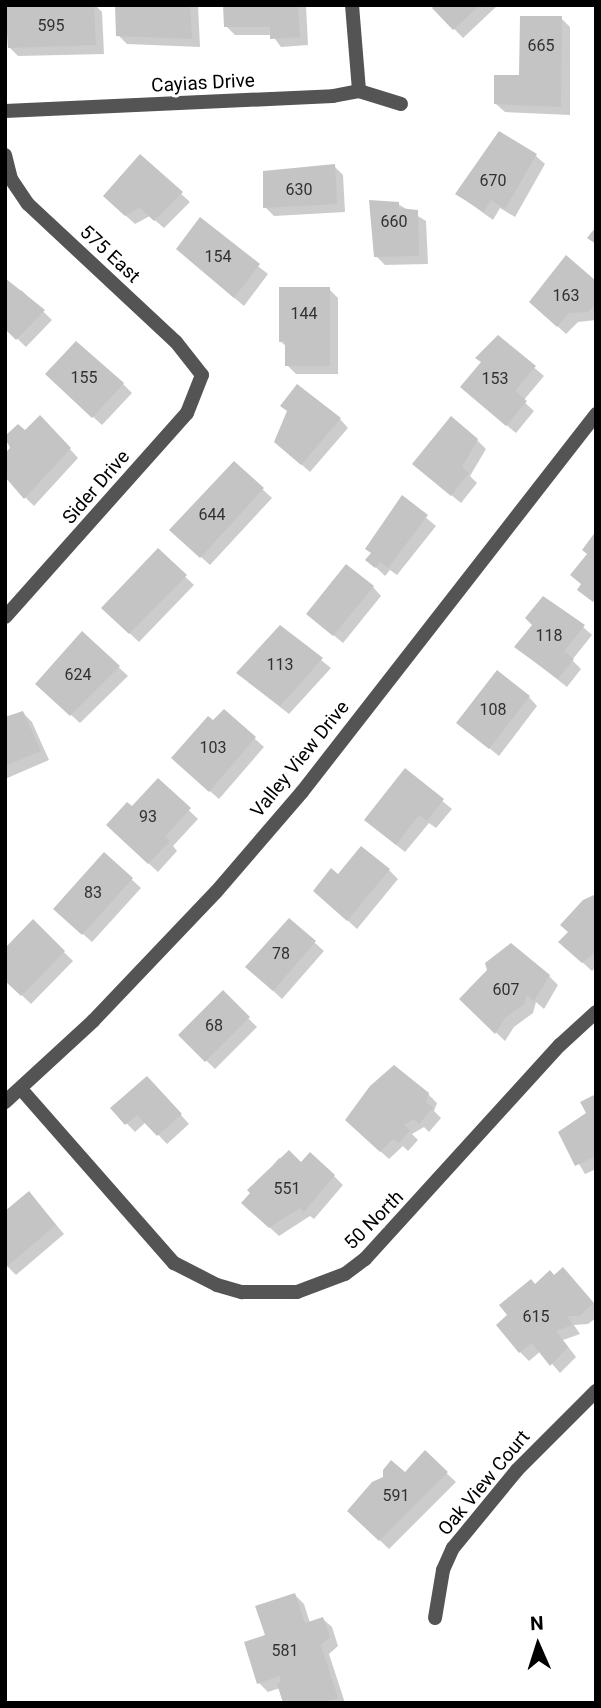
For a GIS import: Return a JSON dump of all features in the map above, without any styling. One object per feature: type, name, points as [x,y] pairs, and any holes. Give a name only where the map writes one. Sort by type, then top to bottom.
[{"type":"street","points":[[352,5],[359,90]]},
{"type":"street","name":"Cayias Drive","points":[[5,111],[333,96],[359,90],[401,104]]},
{"type":"street","name":"575 East","points":[[5,155],[10,179],[28,204],[176,342],[202,374]]},
{"type":"street","name":"Sider Drive","points":[[5,617],[187,413],[202,374]]},
{"type":"street","name":"Valley View Drive","points":[[5,1102],[216,892],[302,792],[596,414]]},
{"type":"street","name":"50 North","points":[[21,1089],[174,1263],[217,1285],[242,1292],[297,1292],[345,1274],[365,1259],[560,1045],[596,1012]]},
{"type":"street","name":"Oak View Court","points":[[435,1618],[443,1570],[453,1548],[517,1470],[596,1391]]},
{"type":"building","points":[[94,5],[96,45],[8,48],[5,7]]},
{"type":"building","points":[[115,5],[190,5],[192,39],[116,36]]},
{"type":"building","points":[[223,5],[298,5],[300,37],[270,39],[270,27],[224,27]]},
{"type":"building","points":[[435,5],[480,5],[453,30],[432,8]]},
{"type":"building","points":[[520,16],[562,16],[561,107],[494,104],[494,75],[519,75]]},
{"type":"building","points":[[499,131],[537,154],[505,209],[491,200],[484,212],[455,194]]},
{"type":"building","points":[[140,154],[183,192],[154,221],[140,208],[125,216],[103,196]]},
{"type":"building","points":[[335,164],[337,204],[263,208],[263,171]]},
{"type":"building","points":[[369,200],[399,202],[399,208],[418,210],[419,256],[374,257]]},
{"type":"building","points":[[200,217],[260,264],[234,298],[176,249]]},
{"type":"building","points":[[596,227],[596,244],[587,238]]},
{"type":"building","points":[[566,255],[596,281],[596,303],[588,312],[569,313],[557,327],[529,302]]},
{"type":"building","points":[[5,278],[45,310],[16,340],[5,329]]},
{"type":"building","points":[[279,287],[330,287],[330,366],[285,366],[285,341],[279,342]]},
{"type":"building","points":[[498,335],[536,366],[515,391],[527,401],[506,426],[460,387],[481,362],[475,358]]},
{"type":"building","points":[[76,341],[124,383],[92,418],[45,374]]},
{"type":"building","points":[[297,384],[341,418],[301,465],[274,442],[287,411],[280,406]]},
{"type":"building","points":[[40,415],[71,448],[24,499],[5,477],[5,453],[10,448],[5,436],[18,424],[25,430]]},
{"type":"building","points":[[451,416],[478,439],[462,467],[469,473],[451,496],[412,464]]},
{"type":"building","points":[[234,461],[264,488],[200,558],[169,530]]},
{"type":"building","points":[[402,495],[428,515],[388,568],[380,562],[375,568],[365,560],[371,553],[365,549]]},
{"type":"building","points":[[596,531],[596,599],[593,602],[577,590],[581,584],[570,575],[587,554],[582,550]]},
{"type":"building","points":[[158,548],[187,575],[129,634],[101,608]]},
{"type":"building","points":[[346,564],[374,586],[333,636],[306,614]]},
{"type":"building","points":[[543,596],[585,625],[564,651],[574,659],[558,679],[514,647],[532,625],[525,618]]},
{"type":"building","points":[[280,625],[323,658],[280,706],[236,673]]},
{"type":"building","points":[[82,631],[120,666],[70,716],[35,684]]},
{"type":"building","points":[[497,670],[530,696],[489,749],[456,723]]},
{"type":"building","points":[[224,709],[256,737],[209,792],[171,758],[208,716],[213,720]]},
{"type":"building","points":[[23,711],[41,751],[5,766],[5,717]]},
{"type":"building","points":[[405,768],[444,799],[427,821],[419,815],[396,845],[364,820]]},
{"type":"building","points":[[158,778],[191,808],[165,837],[170,841],[148,864],[106,825],[127,802],[132,806]]},
{"type":"building","points":[[361,846],[390,869],[347,921],[313,891],[331,868],[338,874]]},
{"type":"building","points":[[104,852],[133,878],[82,935],[53,909]]},
{"type":"building","points":[[596,894],[596,951],[582,963],[558,942],[568,932],[560,925],[583,900]]},
{"type":"building","points":[[289,918],[316,941],[273,991],[245,967]]},
{"type":"building","points":[[33,919],[65,951],[21,996],[5,981],[5,948]]},
{"type":"building","points":[[511,943],[550,975],[534,1001],[527,995],[524,1004],[505,1018],[495,1034],[459,999],[487,970],[485,963]]},
{"type":"building","points":[[223,990],[250,1017],[205,1062],[178,1035]]},
{"type":"building","points":[[394,1065],[429,1093],[426,1102],[433,1108],[419,1124],[414,1119],[404,1125],[410,1130],[399,1143],[393,1139],[380,1152],[345,1120],[370,1086]]},
{"type":"building","points":[[147,1076],[182,1114],[157,1136],[137,1115],[125,1125],[110,1108]]},
{"type":"building","points":[[596,1094],[596,1156],[575,1166],[558,1132],[586,1113],[580,1102]]},
{"type":"building","points":[[289,1150],[301,1162],[310,1152],[335,1175],[304,1212],[300,1208],[269,1228],[241,1203],[250,1193],[247,1190]]},
{"type":"building","points":[[29,1191],[56,1225],[5,1268],[5,1211]]},
{"type":"building","points":[[563,1267],[594,1303],[579,1316],[567,1316],[573,1325],[556,1331],[568,1347],[550,1366],[532,1343],[519,1353],[496,1325],[507,1315],[499,1305],[531,1279],[535,1284],[550,1270],[554,1275]]},
{"type":"building","points":[[425,1450],[448,1472],[379,1541],[347,1511],[372,1482],[383,1477],[383,1470],[391,1460],[405,1472]]},
{"type":"building","points":[[295,1593],[305,1623],[323,1617],[330,1637],[321,1645],[338,1698],[322,1703],[283,1703],[277,1684],[281,1682],[279,1676],[257,1684],[244,1642],[265,1635],[255,1606]]}]
